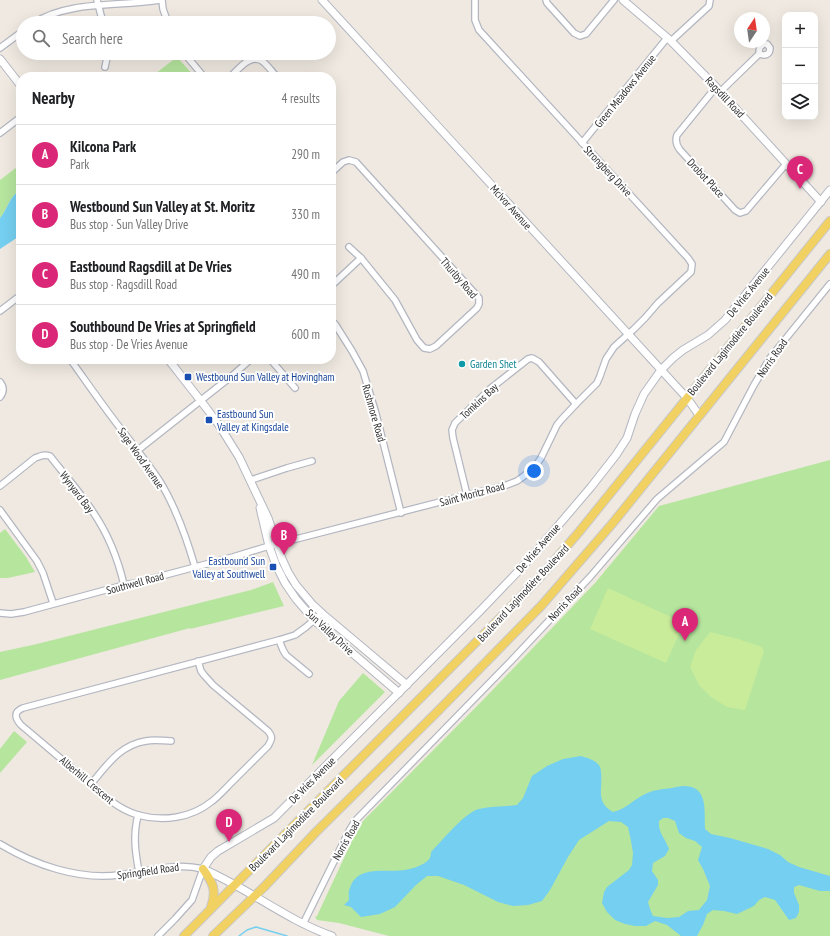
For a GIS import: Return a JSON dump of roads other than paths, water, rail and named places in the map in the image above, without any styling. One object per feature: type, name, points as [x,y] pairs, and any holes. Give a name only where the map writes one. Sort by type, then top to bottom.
[{"type":"main road","name":"Boulevard Lagimodière Boulevard","points":[[184,936],[234,884],[303,817],[526,592],[579,532],[830,221]]},
{"type":"main road","name":"Boulevard Lagimodière Boulevard","points":[[213,936],[542,605],[612,524],[830,254]]},
{"type":"main road","points":[[203,869],[211,880],[214,890],[211,909]]},
{"type":"street","points":[[45,16],[63,10],[98,2],[161,0],[166,16]]},
{"type":"street","name":"McIvor Avenue","points":[[322,0],[687,398],[699,415]]},
{"type":"street","name":"Strongberg Drive","points":[[475,0],[475,20],[479,30],[692,264],[691,272],[628,334]]},
{"type":"street","points":[[546,0],[574,33],[580,36],[586,34],[614,0]]},
{"type":"street","name":"Ragsdill Road","points":[[623,0],[669,40],[719,89],[820,202]]},
{"type":"street","name":"Green Meadows Avenue","points":[[582,143],[669,40],[709,6],[710,0]]},
{"type":"street","points":[[98,2],[101,16]]},
{"type":"street","points":[[0,48],[16,36]]},
{"type":"street","points":[[719,89],[759,54]]},
{"type":"street","points":[[0,59],[16,80]]},
{"type":"street","points":[[105,67],[106,60]]},
{"type":"street","points":[[190,60],[200,72]]},
{"type":"street","points":[[236,72],[249,60]]},
{"type":"street","points":[[262,60],[273,72]]},
{"type":"street","name":"Drobot Place","points":[[719,89],[676,135],[676,145],[680,150],[740,213],[746,211],[786,164]]},
{"type":"street","points":[[0,133],[16,121]]},
{"type":"street","name":"Thurlby Road","points":[[336,168],[343,162],[349,160],[356,162],[479,298],[479,304],[477,308],[436,346],[430,349],[424,348],[417,340],[395,300],[361,258],[349,247]]},
{"type":"street","name":"De Vries Avenue","points":[[203,869],[211,857],[218,851],[274,818],[528,561],[591,487],[616,455],[627,438],[644,394],[661,370],[683,350],[708,335],[725,320],[830,190]]},
{"type":"street","points":[[336,281],[361,258]]},
{"type":"street","name":"Norris Road","points":[[303,924],[355,821],[585,583],[656,499],[724,442],[770,358],[830,284]]},
{"type":"street","points":[[0,311],[16,299]]},
{"type":"street","name":"Rushmore Road","points":[[336,326],[363,371],[376,414],[401,513]]},
{"type":"street","name":"Saint Moritz Road","points":[[273,545],[504,486],[517,481],[536,465],[557,425],[597,383],[606,359],[614,347],[628,334]]},
{"type":"street","name":"Tomkins Bay","points":[[467,495],[452,430],[455,423],[490,389],[532,358],[539,362],[576,404]]},
{"type":"street","name":"Sage Wood Avenue","points":[[74,364],[159,480],[174,508],[186,538],[195,567]]},
{"type":"street","name":"Sun Valley Drive","points":[[172,364],[219,426],[235,451],[268,518],[276,565],[296,598],[315,621],[399,693]]},
{"type":"street","points":[[138,450],[233,375],[245,364]]},
{"type":"street","points":[[274,364],[295,388]]},
{"type":"street","points":[[0,382],[3,389],[0,397]]},
{"type":"street","name":"Wynyard Bay","points":[[0,486],[36,458],[45,455],[50,456],[93,512],[105,532],[116,556],[124,585]]},
{"type":"street","points":[[250,480],[312,461]]},
{"type":"street","points":[[0,510],[37,561],[43,573],[53,604]]},
{"type":"street","name":"Sun Valley Drive","points":[[273,545],[296,585],[312,604],[407,685]]},
{"type":"street","name":"Southwell Road","points":[[0,613],[11,614],[24,612],[273,545]]},
{"type":"street","name":"Alberhill Crescent","points":[[198,661],[204,675],[268,731],[271,735],[271,740],[268,746],[216,798],[204,807],[190,814],[172,818],[152,818],[138,815],[123,809],[116,805],[21,725],[16,718],[17,711],[23,708],[198,661],[280,640],[295,635],[315,621],[322,613]]},
{"type":"street","points":[[280,640],[286,655],[309,674]]},
{"type":"street","points":[[91,784],[115,756],[133,744],[147,740],[171,741]]},
{"type":"street","points":[[138,815],[134,842],[139,872]]},
{"type":"street","name":"Springfield Road","points":[[0,844],[44,864],[73,873],[86,875],[117,875],[177,866],[203,869],[216,874],[303,924],[332,936]]},
{"type":"street","points":[[158,936],[192,900],[203,869]]},
{"type":"water","points":[[16,194],[16,238],[0,249],[0,218]]},
{"type":"water","points":[[581,756],[598,764],[601,771],[602,799],[607,808],[613,812],[622,809],[641,796],[651,792],[681,786],[692,787],[698,790],[704,801],[705,829],[711,834],[768,849],[799,867],[830,876],[830,891],[820,891],[799,885],[794,887],[794,893],[799,905],[799,912],[796,918],[789,920],[775,900],[765,897],[759,900],[754,906],[737,914],[713,910],[707,914],[697,936],[681,936],[667,925],[655,921],[646,926],[625,924],[615,920],[607,912],[602,903],[604,892],[607,887],[629,870],[632,865],[633,853],[628,827],[621,822],[609,821],[579,840],[542,901],[528,905],[513,906],[498,902],[464,885],[438,876],[427,876],[395,907],[380,914],[361,917],[351,907],[344,905],[349,900],[349,891],[354,880],[359,875],[373,871],[405,870],[423,864],[429,860],[431,852],[467,815],[473,811],[489,807],[517,805],[523,798],[532,776],[547,766],[563,759]],"holes":[[[663,818],[668,818],[675,821],[679,833],[686,838],[695,841],[702,847],[698,860],[710,886],[707,900],[699,910],[688,911],[679,917],[667,918],[653,916],[648,902],[658,885],[658,880],[652,871],[653,863],[665,856],[669,849],[659,825],[659,821]]]},
{"type":"waterway","points":[[239,936],[247,930],[256,927],[287,936]]},
{"type":"place","name":"Eastbound Ragsdill at De Vries","points":[[800,189]]},
{"type":"place","name":"Garden Shet","points":[[462,364]]},
{"type":"place","name":"Westbound Sun Valley at Hovingham","points":[[188,377]]},
{"type":"place","name":"Eastbound Sun Valley at Kingsdale","points":[[209,420]]},
{"type":"place","name":"Westbound Sun Valley at St. Moritz","points":[[284,555]]},
{"type":"place","name":"Eastbound Sun Valley at Southwell","points":[[273,567]]},
{"type":"place","name":"Kilcona Park","points":[[685,641]]},
{"type":"place","name":"Southbound De Vries at Springfield","points":[[229,842]]}]
